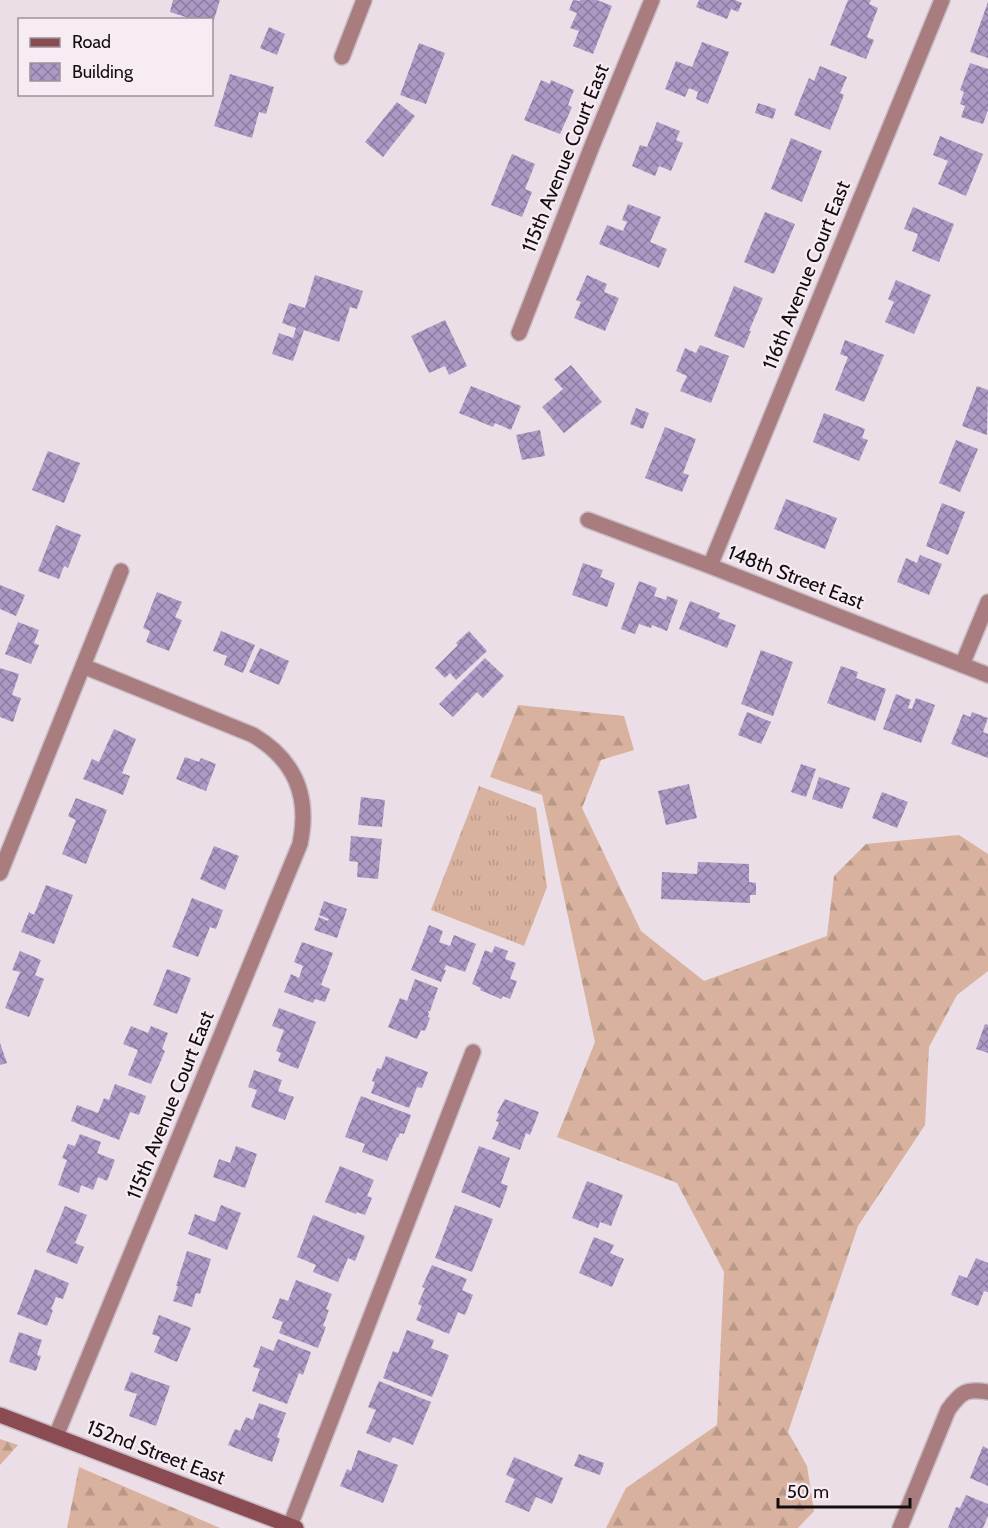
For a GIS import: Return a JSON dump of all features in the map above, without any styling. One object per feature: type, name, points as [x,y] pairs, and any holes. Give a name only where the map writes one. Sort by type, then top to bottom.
[{"type":"main road","name":"152nd Street East","points":[[0,1415],[293,1527]]},
{"type":"street","points":[[342,57],[364,0]]},
{"type":"street","name":"115th Avenue Court East","points":[[519,333],[652,0]]},
{"type":"street","name":"116th Avenue Court East","points":[[710,566],[942,0]]},
{"type":"street","name":"148th Street East","points":[[588,520],[988,675]]},
{"type":"street","points":[[0,873],[122,571]]},
{"type":"street","points":[[963,665],[988,602]]},
{"type":"street","name":"115th Avenue Court East","points":[[56,1436],[300,844],[304,814],[298,786],[287,764],[266,743],[253,735],[83,666]]},
{"type":"street","points":[[293,1527],[473,1052]]},
{"type":"street","points":[[900,1528],[948,1410],[966,1391],[988,1392]]},
{"type":"green space","points":[[518,705],[624,716],[634,750],[601,760],[582,808],[641,931],[704,981],[827,936],[834,876],[866,844],[959,835],[988,854],[988,971],[957,995],[929,1047],[925,1125],[858,1226],[788,1432],[807,1466],[814,1511],[798,1528],[606,1528],[626,1488],[717,1425],[724,1272],[677,1183],[557,1137],[595,1042],[542,795],[490,777]]},
{"type":"green space","points":[[479,786],[536,808],[547,887],[524,946],[431,910]]},
{"type":"green space","points":[[0,1439],[18,1445],[0,1465]]},
{"type":"green space","points":[[79,1467],[220,1528],[67,1528]]},
{"type":"building","points":[[173,0],[220,0],[213,23],[213,18],[189,18],[170,12]]},
{"type":"building","points":[[573,0],[597,0],[612,6],[593,54],[573,46],[579,31],[570,28],[577,13],[569,10]]},
{"type":"building","points":[[699,0],[735,0],[742,3],[738,12],[731,9],[727,19],[696,7]]},
{"type":"building","points":[[848,0],[871,0],[869,4],[878,8],[867,37],[874,40],[866,59],[830,45]]},
{"type":"building","points":[[988,2],[988,58],[970,52]]},
{"type":"building","points":[[269,27],[285,34],[277,55],[260,48]]},
{"type":"building","points":[[702,42],[729,52],[708,104],[696,99],[698,92],[689,88],[685,97],[665,89],[676,61],[692,67]]},
{"type":"building","points":[[419,43],[445,53],[426,104],[400,95]]},
{"type":"building","points":[[970,63],[988,69],[988,110],[983,124],[961,117],[965,106],[960,104],[964,92],[960,90]]},
{"type":"building","points":[[820,66],[847,77],[840,93],[844,95],[830,130],[794,115],[809,78],[814,81]]},
{"type":"building","points":[[230,74],[274,87],[266,114],[259,112],[252,138],[214,126]]},
{"type":"building","points":[[541,80],[550,84],[551,80],[574,90],[568,105],[572,107],[560,134],[524,120]]},
{"type":"building","points":[[397,102],[415,116],[383,157],[365,142]]},
{"type":"building","points":[[758,103],[776,109],[773,119],[755,113]]},
{"type":"building","points":[[657,122],[680,131],[676,140],[683,143],[671,171],[659,166],[655,176],[632,166],[640,145],[647,147]]},
{"type":"building","points":[[940,136],[983,154],[966,196],[938,184],[948,161],[933,155]]},
{"type":"building","points":[[791,138],[822,151],[802,202],[771,189]]},
{"type":"building","points":[[512,154],[535,164],[525,189],[532,192],[522,217],[491,205]]},
{"type":"building","points":[[628,204],[661,217],[650,242],[667,249],[659,268],[599,244],[607,225],[623,231],[627,222],[622,220]]},
{"type":"building","points":[[913,207],[954,224],[939,262],[912,251],[918,234],[904,229]]},
{"type":"building","points":[[765,212],[795,224],[774,274],[744,262]]},
{"type":"building","points":[[315,275],[363,291],[357,309],[350,307],[339,342],[304,330],[293,361],[272,354],[279,333],[293,338],[296,328],[282,323],[289,303],[305,308]]},
{"type":"building","points":[[587,275],[607,284],[604,292],[619,298],[605,331],[574,318],[581,302],[576,300]]},
{"type":"building","points":[[896,280],[931,295],[914,334],[885,322],[894,302],[888,299]]},
{"type":"building","points":[[734,286],[763,298],[744,348],[714,336]]},
{"type":"building","points":[[445,320],[467,366],[449,375],[445,366],[429,373],[411,336]]},
{"type":"building","points":[[845,340],[884,355],[864,402],[835,390],[848,357],[840,354]]},
{"type":"building","points":[[700,345],[729,356],[711,403],[680,391],[687,376],[676,371],[685,348],[696,353]]},
{"type":"building","points":[[571,365],[602,402],[564,433],[542,407],[563,389],[554,379]]},
{"type":"building","points":[[471,386],[521,406],[511,430],[495,423],[493,427],[459,413]]},
{"type":"building","points":[[977,386],[988,390],[987,435],[962,426]]},
{"type":"building","points":[[636,408],[649,413],[643,429],[630,424]]},
{"type":"building","points":[[824,413],[865,429],[862,438],[868,440],[859,461],[813,442]]},
{"type":"building","points":[[665,427],[696,439],[683,473],[689,475],[682,492],[645,478]]},
{"type":"building","points":[[540,430],[545,456],[522,460],[516,435]]},
{"type":"building","points":[[956,440],[978,449],[960,492],[939,483]]},
{"type":"building","points":[[48,451],[80,463],[64,503],[32,490]]},
{"type":"building","points":[[786,499],[837,518],[825,549],[774,529]]},
{"type":"building","points":[[942,503],[965,512],[948,555],[926,546]]},
{"type":"building","points":[[56,525],[81,535],[68,568],[64,566],[59,579],[38,571]]},
{"type":"building","points":[[920,555],[942,564],[929,595],[897,582],[906,558],[917,563]]},
{"type":"building","points":[[583,563],[603,570],[600,577],[615,583],[607,607],[572,595]]},
{"type":"building","points":[[639,581],[657,588],[654,596],[666,600],[667,596],[678,600],[667,631],[652,625],[651,628],[639,624],[635,634],[621,629]]},
{"type":"building","points":[[0,585],[25,595],[16,616],[0,609]]},
{"type":"building","points":[[157,592],[182,602],[175,617],[182,620],[169,651],[146,642],[150,631],[143,628]]},
{"type":"building","points":[[690,601],[720,613],[718,618],[736,625],[727,648],[679,629]]},
{"type":"building","points":[[18,622],[39,630],[34,643],[39,645],[31,664],[5,654]]},
{"type":"building","points":[[221,631],[255,645],[243,673],[224,665],[227,656],[213,651]]},
{"type":"building","points":[[469,631],[487,651],[456,680],[450,673],[445,678],[435,668]]},
{"type":"building","points":[[260,648],[289,661],[279,685],[249,672]]},
{"type":"building","points":[[761,650],[793,662],[773,716],[741,704]]},
{"type":"building","points":[[485,658],[504,676],[483,698],[477,692],[453,717],[439,704]]},
{"type":"building","points":[[841,666],[858,672],[856,678],[886,689],[875,721],[827,703]]},
{"type":"building","points":[[0,668],[19,674],[12,695],[21,698],[13,722],[0,717]]},
{"type":"building","points":[[896,694],[911,700],[908,708],[912,709],[916,698],[935,705],[921,743],[883,729]]},
{"type":"building","points":[[747,712],[771,722],[761,744],[738,735]]},
{"type":"building","points":[[972,712],[988,718],[983,732],[988,734],[988,758],[951,744],[963,714],[970,717]]},
{"type":"building","points":[[114,729],[136,739],[122,773],[130,776],[123,795],[83,779],[92,759],[99,762]]},
{"type":"building","points":[[185,757],[199,762],[201,758],[216,764],[206,791],[176,779]]},
{"type":"building","points":[[801,764],[816,769],[806,797],[791,792]]},
{"type":"building","points":[[819,777],[850,788],[842,809],[812,799]]},
{"type":"building","points":[[689,784],[697,818],[666,825],[658,791]]},
{"type":"building","points":[[882,792],[908,802],[897,828],[872,818]]},
{"type":"building","points":[[361,797],[385,800],[382,827],[358,825]]},
{"type":"building","points":[[76,798],[107,810],[86,864],[62,854],[76,820],[68,816]]},
{"type":"building","points":[[351,836],[382,839],[378,879],[357,877],[358,862],[349,861]]},
{"type":"building","points":[[214,846],[239,856],[225,890],[200,879]]},
{"type":"building","points":[[698,862],[749,864],[749,882],[756,883],[756,895],[750,895],[750,903],[661,899],[662,872],[697,874]]},
{"type":"building","points":[[46,885],[73,895],[54,944],[21,932],[29,912],[34,915]]},
{"type":"building","points":[[192,898],[223,910],[216,929],[210,927],[198,957],[172,947]]},
{"type":"building","points":[[324,901],[347,909],[337,938],[314,930],[319,917],[328,921],[329,919],[319,915]]},
{"type":"building","points":[[429,925],[443,931],[439,942],[450,946],[454,935],[476,944],[465,972],[446,965],[441,982],[411,970]]},
{"type":"building","points":[[302,942],[333,953],[321,985],[330,989],[325,1002],[315,999],[313,1003],[284,992],[291,974],[299,978],[303,966],[294,962]]},
{"type":"building","points":[[495,946],[508,951],[505,959],[516,963],[510,979],[517,981],[510,999],[503,996],[501,999],[472,984],[485,950],[492,953]]},
{"type":"building","points":[[20,951],[41,960],[35,975],[44,979],[29,1017],[5,1008],[20,972],[12,970]]},
{"type":"building","points":[[167,969],[191,978],[177,1014],[153,1005]]},
{"type":"building","points":[[415,979],[438,988],[430,1011],[428,1011],[430,1018],[425,1031],[421,1030],[417,1039],[388,1027],[400,998],[407,1001]]},
{"type":"building","points":[[279,1008],[316,1022],[298,1069],[278,1061],[281,1053],[276,1051],[284,1030],[272,1026]]},
{"type":"building","points":[[985,1024],[988,1025],[988,1053],[976,1049]]},
{"type":"building","points":[[131,1026],[148,1033],[151,1026],[168,1033],[162,1049],[165,1051],[151,1084],[128,1075],[138,1050],[123,1044]]},
{"type":"building","points":[[0,1043],[7,1063],[0,1065]]},
{"type":"building","points":[[386,1056],[428,1072],[422,1088],[417,1087],[409,1108],[371,1093],[375,1082],[372,1081],[377,1068],[381,1069]]},
{"type":"building","points":[[254,1070],[282,1080],[278,1091],[294,1097],[285,1120],[251,1107],[257,1090],[248,1087]]},
{"type":"building","points":[[115,1084],[146,1096],[139,1115],[130,1112],[119,1140],[71,1121],[77,1105],[98,1113],[104,1098],[109,1100]]},
{"type":"building","points":[[361,1096],[411,1115],[404,1134],[400,1133],[397,1137],[387,1161],[362,1152],[365,1144],[345,1137]]},
{"type":"building","points":[[505,1099],[539,1112],[530,1135],[526,1133],[520,1150],[492,1139],[499,1122],[496,1121],[499,1114],[497,1113]]},
{"type":"building","points":[[80,1134],[101,1142],[97,1153],[115,1160],[107,1181],[98,1177],[93,1190],[81,1185],[79,1193],[58,1185],[67,1160],[62,1158],[68,1144],[75,1146]]},
{"type":"building","points":[[236,1146],[257,1154],[245,1188],[213,1177],[219,1159],[230,1163]]},
{"type":"building","points":[[479,1146],[510,1158],[501,1183],[508,1186],[500,1208],[461,1192]]},
{"type":"building","points":[[340,1166],[374,1180],[367,1196],[372,1198],[365,1215],[357,1212],[356,1214],[325,1202]]},
{"type":"building","points":[[587,1181],[623,1195],[611,1226],[600,1222],[598,1228],[572,1218]]},
{"type":"building","points":[[221,1205],[241,1213],[227,1250],[188,1234],[195,1214],[215,1222]]},
{"type":"building","points":[[455,1205],[493,1219],[472,1272],[435,1258]]},
{"type":"building","points":[[65,1206],[87,1215],[75,1243],[84,1247],[77,1264],[46,1252]]},
{"type":"building","points":[[313,1215],[365,1236],[355,1261],[348,1258],[338,1282],[313,1272],[316,1265],[297,1257]]},
{"type":"building","points":[[594,1237],[614,1245],[610,1253],[624,1259],[612,1287],[579,1273]]},
{"type":"building","points":[[187,1251],[211,1259],[200,1294],[196,1293],[192,1307],[173,1301]]},
{"type":"building","points":[[976,1258],[988,1263],[988,1292],[984,1291],[978,1306],[951,1295],[959,1275],[967,1278]]},
{"type":"building","points":[[432,1265],[467,1279],[462,1290],[473,1295],[465,1315],[458,1312],[449,1334],[416,1320],[422,1306],[418,1304],[425,1288],[422,1287]]},
{"type":"building","points":[[35,1269],[69,1283],[63,1299],[56,1297],[47,1326],[17,1314]]},
{"type":"building","points":[[296,1280],[332,1294],[326,1309],[329,1310],[323,1326],[326,1327],[318,1348],[279,1333],[283,1322],[272,1318],[280,1298],[288,1301]]},
{"type":"building","points":[[159,1315],[191,1328],[177,1362],[154,1352],[160,1337],[152,1334]]},
{"type":"building","points":[[407,1330],[434,1340],[431,1348],[449,1355],[432,1397],[383,1378],[393,1351],[398,1353]]},
{"type":"building","points":[[19,1332],[42,1340],[37,1355],[41,1356],[36,1371],[9,1362]]},
{"type":"building","points":[[278,1339],[311,1352],[303,1375],[299,1373],[287,1404],[252,1391],[260,1369],[253,1367],[261,1346],[273,1351]]},
{"type":"building","points":[[131,1372],[170,1386],[156,1426],[129,1416],[137,1394],[124,1390]]},
{"type":"building","points":[[379,1381],[431,1402],[413,1445],[393,1437],[390,1443],[366,1433],[376,1410],[368,1407]]},
{"type":"building","points":[[259,1403],[286,1413],[277,1437],[280,1439],[272,1462],[228,1445],[235,1429],[240,1431],[246,1417],[253,1420]]},
{"type":"building","points":[[983,1446],[988,1449],[988,1486],[970,1478]]},
{"type":"building","points":[[358,1450],[398,1465],[383,1503],[340,1486],[347,1469],[351,1471]]},
{"type":"building","points":[[579,1454],[604,1463],[600,1475],[574,1466]]},
{"type":"building","points":[[514,1457],[563,1478],[552,1504],[536,1497],[529,1512],[505,1502],[515,1479],[506,1475]]},
{"type":"building","points":[[966,1495],[988,1504],[988,1516],[983,1528],[948,1528],[956,1507],[960,1508]]}]
